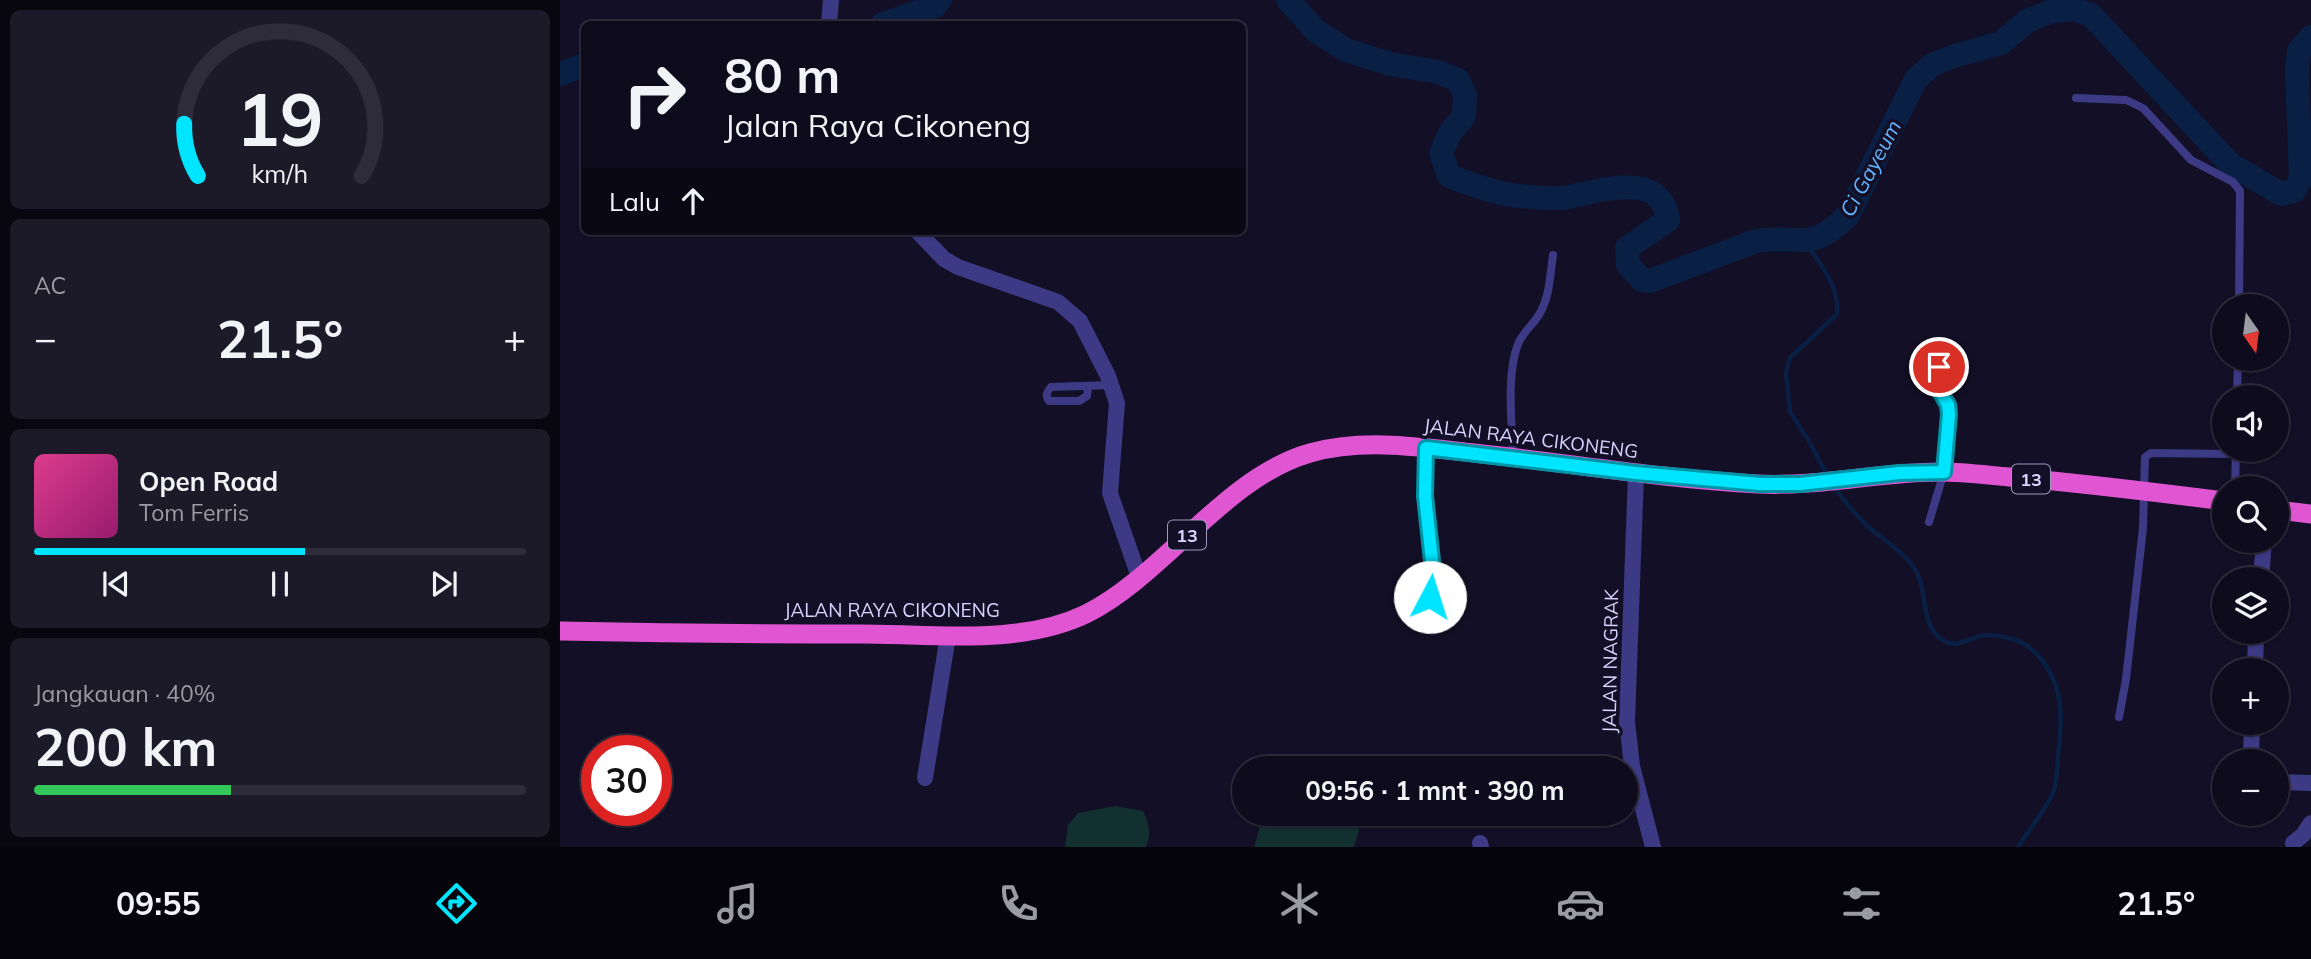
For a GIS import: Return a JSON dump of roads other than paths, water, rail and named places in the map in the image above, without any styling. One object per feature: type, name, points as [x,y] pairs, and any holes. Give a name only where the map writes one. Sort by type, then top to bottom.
[{"type":"highway","name":"JALAN RAYA CIKONENG","points":[[560,631],[948,636],[1018,632],[1060,624],[1099,607],[1251,483],[1278,465],[1311,453],[1346,447],[1426,448],[1636,473],[1760,484],[1815,483],[1899,473],[1944,472]]},
{"type":"highway","name":"13","points":[[1944,472],[2074,482],[2212,499]]},
{"type":"highway","points":[[2289,511],[2311,514]]},
{"type":"street","points":[[829,21],[831,0]]},
{"type":"street","points":[[921,235],[944,259],[958,267],[1042,296],[1066,308],[1080,321],[1117,402],[1110,483],[1111,502],[1139,577]]},
{"type":"street","points":[[1426,448],[1425,496],[1433,570],[1430,597]]},
{"type":"street","name":"JALAN NAGRAK","points":[[1636,473],[1627,722],[1632,766],[1653,847]]},
{"type":"street","points":[[925,778],[948,636]]},
{"type":"street","points":[[2289,782],[2311,783]]},
{"type":"street","points":[[2293,843],[2311,823]]},
{"type":"lane","points":[[2076,98],[2126,100],[2143,108],[2191,160],[2233,182],[2240,191],[2239,294]]},
{"type":"lane","points":[[1513,457],[1513,365],[1525,331],[1539,315],[1546,300],[1553,255]]},
{"type":"lane","points":[[1929,522],[1944,472],[1949,414],[1948,405],[1938,388],[1939,367]]},
{"type":"lane","points":[[1088,386],[1087,396],[1079,401],[1049,401],[1047,398],[1046,393],[1051,387],[1111,385]]},
{"type":"lane","points":[[2119,717],[2134,611],[2145,491],[2145,457],[2148,454],[2212,453]]},
{"type":"waterway","name":"Ci Gayeum","points":[[892,21],[935,6],[940,0]]},
{"type":"waterway","name":"Ci Gayeum","points":[[1288,0],[1316,31],[1346,50],[1390,64],[1438,72],[1458,80],[1465,95],[1464,116],[1450,133],[1441,153],[1449,176],[1489,190],[1521,196],[1564,198],[1626,187],[1654,194],[1663,204],[1668,220],[1627,248],[1628,265],[1642,280],[1650,281],[1756,241],[1804,240],[1823,235],[1848,215],[1916,79],[1932,65],[2001,43],[2027,21],[2052,11],[2074,9],[2091,15],[2230,164],[2281,194],[2294,191],[2301,179],[2297,72],[2299,51],[2311,37]]},
{"type":"waterway","name":"Ci Gayeum","points":[[560,74],[581,66]]},
{"type":"waterway","points":[[1804,241],[1832,284],[1837,314],[1790,358],[1786,372],[1790,412],[1828,477]]},
{"type":"waterway","points":[[1834,487],[1865,524],[1899,551],[1916,571],[1930,625],[1941,639],[1951,644],[1989,635],[2017,640],[2032,650],[2049,671],[2058,694],[2061,718],[2055,785],[2045,807],[2018,847]]}]
